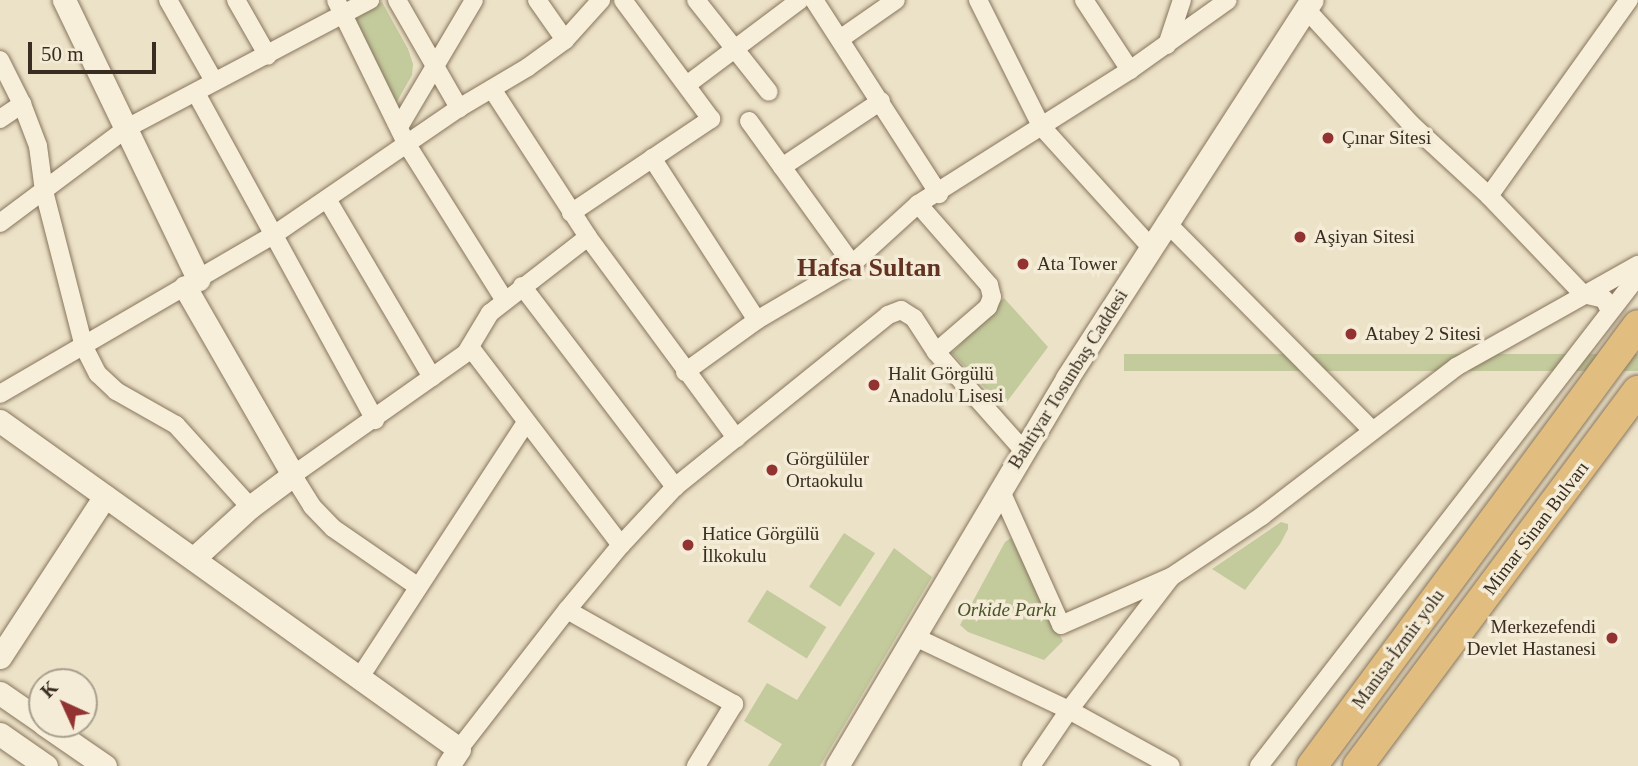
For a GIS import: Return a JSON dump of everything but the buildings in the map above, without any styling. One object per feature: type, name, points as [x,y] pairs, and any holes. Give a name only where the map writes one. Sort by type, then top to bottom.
[{"type":"highway","name":"Mimar Sinan Bulvarı","points":[[1483,533],[1638,325]]},
{"type":"highway","name":"Mimar Sinan Bulvarı","points":[[1358,766],[1638,391]]},
{"type":"highway","points":[[1291,766],[1483,533]]},
{"type":"highway","name":"Manisa-İzmir yolu","points":[[1312,766],[1483,533]]},
{"type":"highway","points":[[1383,766],[1528,540]]},
{"type":"street","points":[[65,0],[127,128],[192,283],[293,475],[312,506],[333,528],[417,586]]},
{"type":"street","points":[[168,0],[215,81]]},
{"type":"street","points":[[236,0],[268,56]]},
{"type":"street","points":[[0,223],[127,128],[268,56],[340,6],[370,0]]},
{"type":"street","points":[[397,0],[459,108]]},
{"type":"street","points":[[403,135],[474,0]]},
{"type":"street","points":[[537,0],[565,40]]},
{"type":"street","points":[[0,394],[85,347],[275,234],[327,199],[403,135],[492,89],[565,40],[601,0]]},
{"type":"street","points":[[571,213],[710,119],[688,85],[623,0]]},
{"type":"street","points":[[696,0],[736,47],[769,92]]},
{"type":"street","points":[[688,85],[800,0]]},
{"type":"street","points":[[814,0],[939,194]]},
{"type":"street","points":[[840,39],[896,0]]},
{"type":"street","points":[[978,0],[1041,127],[1150,246]]},
{"type":"street","points":[[1084,0],[1130,70]]},
{"type":"street","points":[[1167,44],[1182,0]]},
{"type":"street","points":[[685,372],[757,320],[852,264],[918,204],[939,194],[1130,70],[1228,0]]},
{"type":"street","points":[[1489,196],[1628,0],[1638,10]]},
{"type":"street","points":[[1309,5],[1411,124],[1489,196],[1583,294],[1604,299],[1610,312]]},
{"type":"street","name":"Bahtiyar Tosunbaş Caddesi","points":[[837,766],[1023,450],[1150,246],[1309,5]]},
{"type":"street","points":[[340,6],[403,135],[505,301]]},
{"type":"street","points":[[0,60],[22,104],[38,146],[44,191],[85,347],[98,374],[116,391],[176,425],[212,461],[250,507]]},
{"type":"street","points":[[492,89],[571,213],[736,438]]},
{"type":"street","points":[[196,93],[375,419]]},
{"type":"street","points":[[782,167],[881,101]]},
{"type":"street","points":[[0,119],[22,104]]},
{"type":"street","points":[[749,121],[852,264]]},
{"type":"street","points":[[652,158],[757,320]]},
{"type":"street","points":[[327,199],[432,377]]},
{"type":"street","points":[[918,204],[989,285],[992,297],[988,307],[936,352]]},
{"type":"street","points":[[1166,222],[1372,430]]},
{"type":"street","points":[[194,558],[250,507],[466,354],[490,313],[588,237]]},
{"type":"street","points":[[1000,489],[1061,625],[1171,577],[1262,516],[1456,367],[1638,265]]},
{"type":"street","points":[[1259,766],[1638,276]]},
{"type":"street","points":[[522,286],[675,487]]},
{"type":"street","points":[[0,421],[360,677],[453,758],[567,610],[621,545],[675,487],[888,315],[901,310],[914,318],[936,352],[1023,450]]},
{"type":"street","points":[[470,347],[621,545]]},
{"type":"street","points":[[360,677],[526,422]]},
{"type":"street","points":[[0,657],[105,496]]},
{"type":"street","points":[[1031,766],[1069,710],[1171,577]]},
{"type":"street","points":[[567,610],[734,704],[696,766]]},
{"type":"street","points":[[913,636],[1069,710],[1171,766]]},
{"type":"street","points":[[0,693],[28,713]]},
{"type":"street","points":[[0,734],[46,766]]},
{"type":"street","points":[[65,738],[105,766]]},
{"type":"green space","points":[[382,2],[408,49],[413,64],[412,75],[395,105],[354,20]]},
{"type":"green space","points":[[1004,298],[1048,347],[1003,407],[952,353]]},
{"type":"green space","points":[[1124,354],[1638,354],[1638,371],[1124,371]]},
{"type":"green space","points":[[1281,522],[1288,524],[1288,529],[1280,544],[1245,590],[1212,569]]},
{"type":"green space","points":[[844,533],[875,553],[840,607],[809,587]]},
{"type":"green space","name":"Orkide Parkı","points":[[1011,538],[1063,641],[1044,660],[968,632],[960,625],[1005,542]]},
{"type":"green space","points":[[894,548],[932,577],[820,766],[768,766],[782,744],[744,721],[767,683],[797,700]]},
{"type":"green space","points":[[767,590],[826,627],[807,658],[747,621]]},
{"type":"place","name":"Çınar Sitesi","points":[[1328,138]]},
{"type":"place","name":"Aşiyan Sitesi","points":[[1300,237]]},
{"type":"place","name":"Ata Tower","points":[[1023,264]]},
{"type":"place","name":"Atabey 2 Sitesi","points":[[1351,334]]},
{"type":"place","name":"Halit Görgülü Anadolu Lisesi","points":[[874,385]]},
{"type":"place","name":"Görgülüler Ortaokulu","points":[[772,470]]},
{"type":"place","name":"Hatice Görgülü İlkokulu","points":[[688,545]]},
{"type":"place","name":"Merkezefendi Devlet Hastanesi","points":[[1612,638]]},
{"type":"district","name":"Hafsa Sultan","points":[[869,268]]}]
